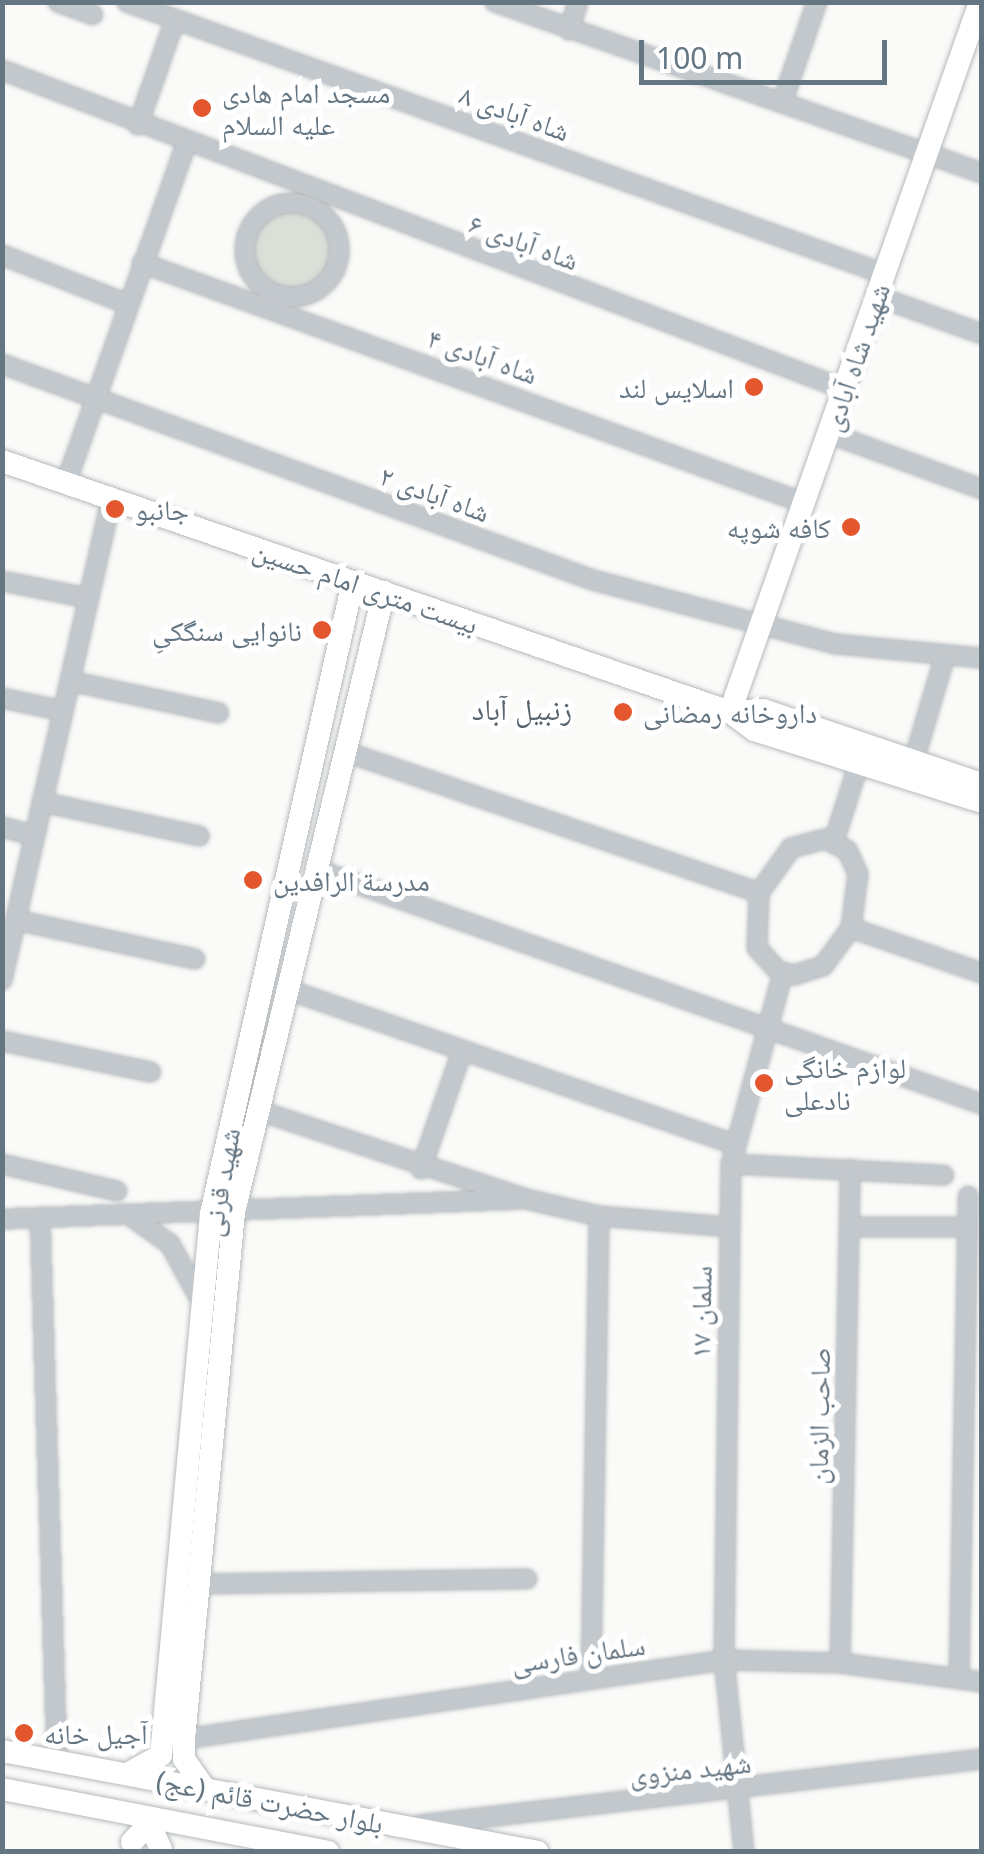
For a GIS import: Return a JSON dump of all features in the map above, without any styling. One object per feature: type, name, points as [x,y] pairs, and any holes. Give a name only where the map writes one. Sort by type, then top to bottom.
[{"type":"main road","name":"شهید شاه آبادی","points":[[730,712],[980,2]]},
{"type":"main road","name":"بیست متری امام حسین","points":[[2,462],[730,712],[754,730],[860,760],[982,802]]},
{"type":"main road","name":"شهید قرنی","points":[[176,1751],[202,1312],[353,582]]},
{"type":"main road","name":"شهید قرنی","points":[[176,1751],[197,1584],[223,1213],[257,1110],[384,592]]},
{"type":"main road","name":"بیست متری امام حسین","points":[[730,712],[763,710],[982,784]]},
{"type":"main road","name":"بلوار حضرت قائم (عج)","points":[[2,1750],[538,1852]]},
{"type":"main road","points":[[127,1774],[176,1751],[204,1789]]},
{"type":"main road","name":"بلوار حضرت قائم (عج)","points":[[2,1789],[328,1852]]},
{"type":"main road","points":[[124,1812],[131,1847]]},
{"type":"main road","points":[[160,1850],[174,1830],[188,1826]]},
{"type":"main road","points":[[131,1847],[143,1830],[154,1832],[160,1850]]},
{"type":"street","points":[[58,2],[92,15]]},
{"type":"street","name":"شاه آبادی ۸","points":[[127,2],[880,285],[982,334]]},
{"type":"street","points":[[495,2],[982,173]]},
{"type":"street","points":[[570,30],[578,2]]},
{"type":"street","points":[[783,100],[817,2]]},
{"type":"street","points":[[138,124],[175,20]]},
{"type":"street","name":"شاه آبادی ۶","points":[[2,70],[314,200],[844,389]]},
{"type":"street","points":[[66,483],[186,144]]},
{"type":"street","points":[[314,200],[335,231],[338,261],[309,294],[276,301],[254,278],[247,236],[276,206],[314,200]]},
{"type":"street","points":[[2,255],[128,304]]},
{"type":"street","name":"شاه آبادی ۴","points":[[142,263],[276,301],[804,503]]},
{"type":"street","name":"شاه آبادی ۲","points":[[2,364],[593,580],[760,628],[982,658]]},
{"type":"street","points":[[828,433],[982,489]]},
{"type":"street","points":[[2,980],[6,946],[16,920],[110,499]]},
{"type":"street","points":[[2,581],[88,598]]},
{"type":"street","points":[[914,760],[945,656]]},
{"type":"street","points":[[70,681],[219,713]]},
{"type":"street","points":[[2,698],[63,711]]},
{"type":"street","points":[[343,751],[759,893]]},
{"type":"street","points":[[834,841],[860,760]]},
{"type":"street","points":[[42,802],[198,836]]},
{"type":"street","points":[[2,826],[35,836]]},
{"type":"street","points":[[834,841],[858,874],[852,928],[823,966],[783,973],[757,948],[759,893],[792,848],[834,841]]},
{"type":"street","points":[[316,869],[765,1031],[982,1104]]},
{"type":"street","points":[[16,920],[194,959]]},
{"type":"street","points":[[852,928],[982,973]]},
{"type":"street","name":"سلمان ۱۷","points":[[744,1852],[724,1660],[730,1164],[783,973]]},
{"type":"street","points":[[286,989],[733,1144]]},
{"type":"street","points":[[2,1041],[151,1072]]},
{"type":"street","points":[[421,1169],[462,1050]]},
{"type":"street","points":[[257,1110],[421,1169],[526,1200],[599,1216],[729,1227]]},
{"type":"street","points":[[2,1164],[116,1191]]},
{"type":"street","points":[[730,1164],[944,1176]]},
{"type":"street","name":"صاحب الزمان","points":[[840,1663],[850,1169]]},
{"type":"street","points":[[959,1679],[974,1261],[968,1196]]},
{"type":"street","points":[[2,1219],[526,1200]]},
{"type":"street","points":[[128,1215],[181,1257],[202,1312]]},
{"type":"street","points":[[40,1216],[57,1761]]},
{"type":"street","points":[[591,1679],[599,1216]]},
{"type":"street","points":[[850,1226],[968,1227]]},
{"type":"street","points":[[197,1584],[527,1579]]},
{"type":"street","name":"سلمان فارسی","points":[[176,1751],[591,1679],[724,1660],[840,1663],[982,1682]]},
{"type":"street","name":"شهید منزوی","points":[[403,1827],[982,1759]]},
{"type":"shaded area","points":[[285,210],[301,210],[326,228],[333,250],[330,265],[315,283],[301,290],[285,290],[260,272],[253,258],[253,242],[271,217]]},
{"type":"place","name":"مسجد امام هادی علیه السلام","points":[[202,108]]},
{"type":"place","name":"اسلایس لند","points":[[754,387]]},
{"type":"place","name":"جانبو","points":[[115,509]]},
{"type":"place","name":"کافه شوپه","points":[[851,527]]},
{"type":"place","name":"نانوایی سنگکیِ","points":[[322,630]]},
{"type":"place","name":"داروخانه رمضانی","points":[[623,712]]},
{"type":"place","name":"مدرسة الرافدین","points":[[253,880]]},
{"type":"place","name":"لوازم خانگی نادعلی","points":[[764,1083]]},
{"type":"place","name":"آجیل خانه","points":[[24,1733]]},
{"type":"district","name":"زنبیل آباد","points":[[522,709]]}]
